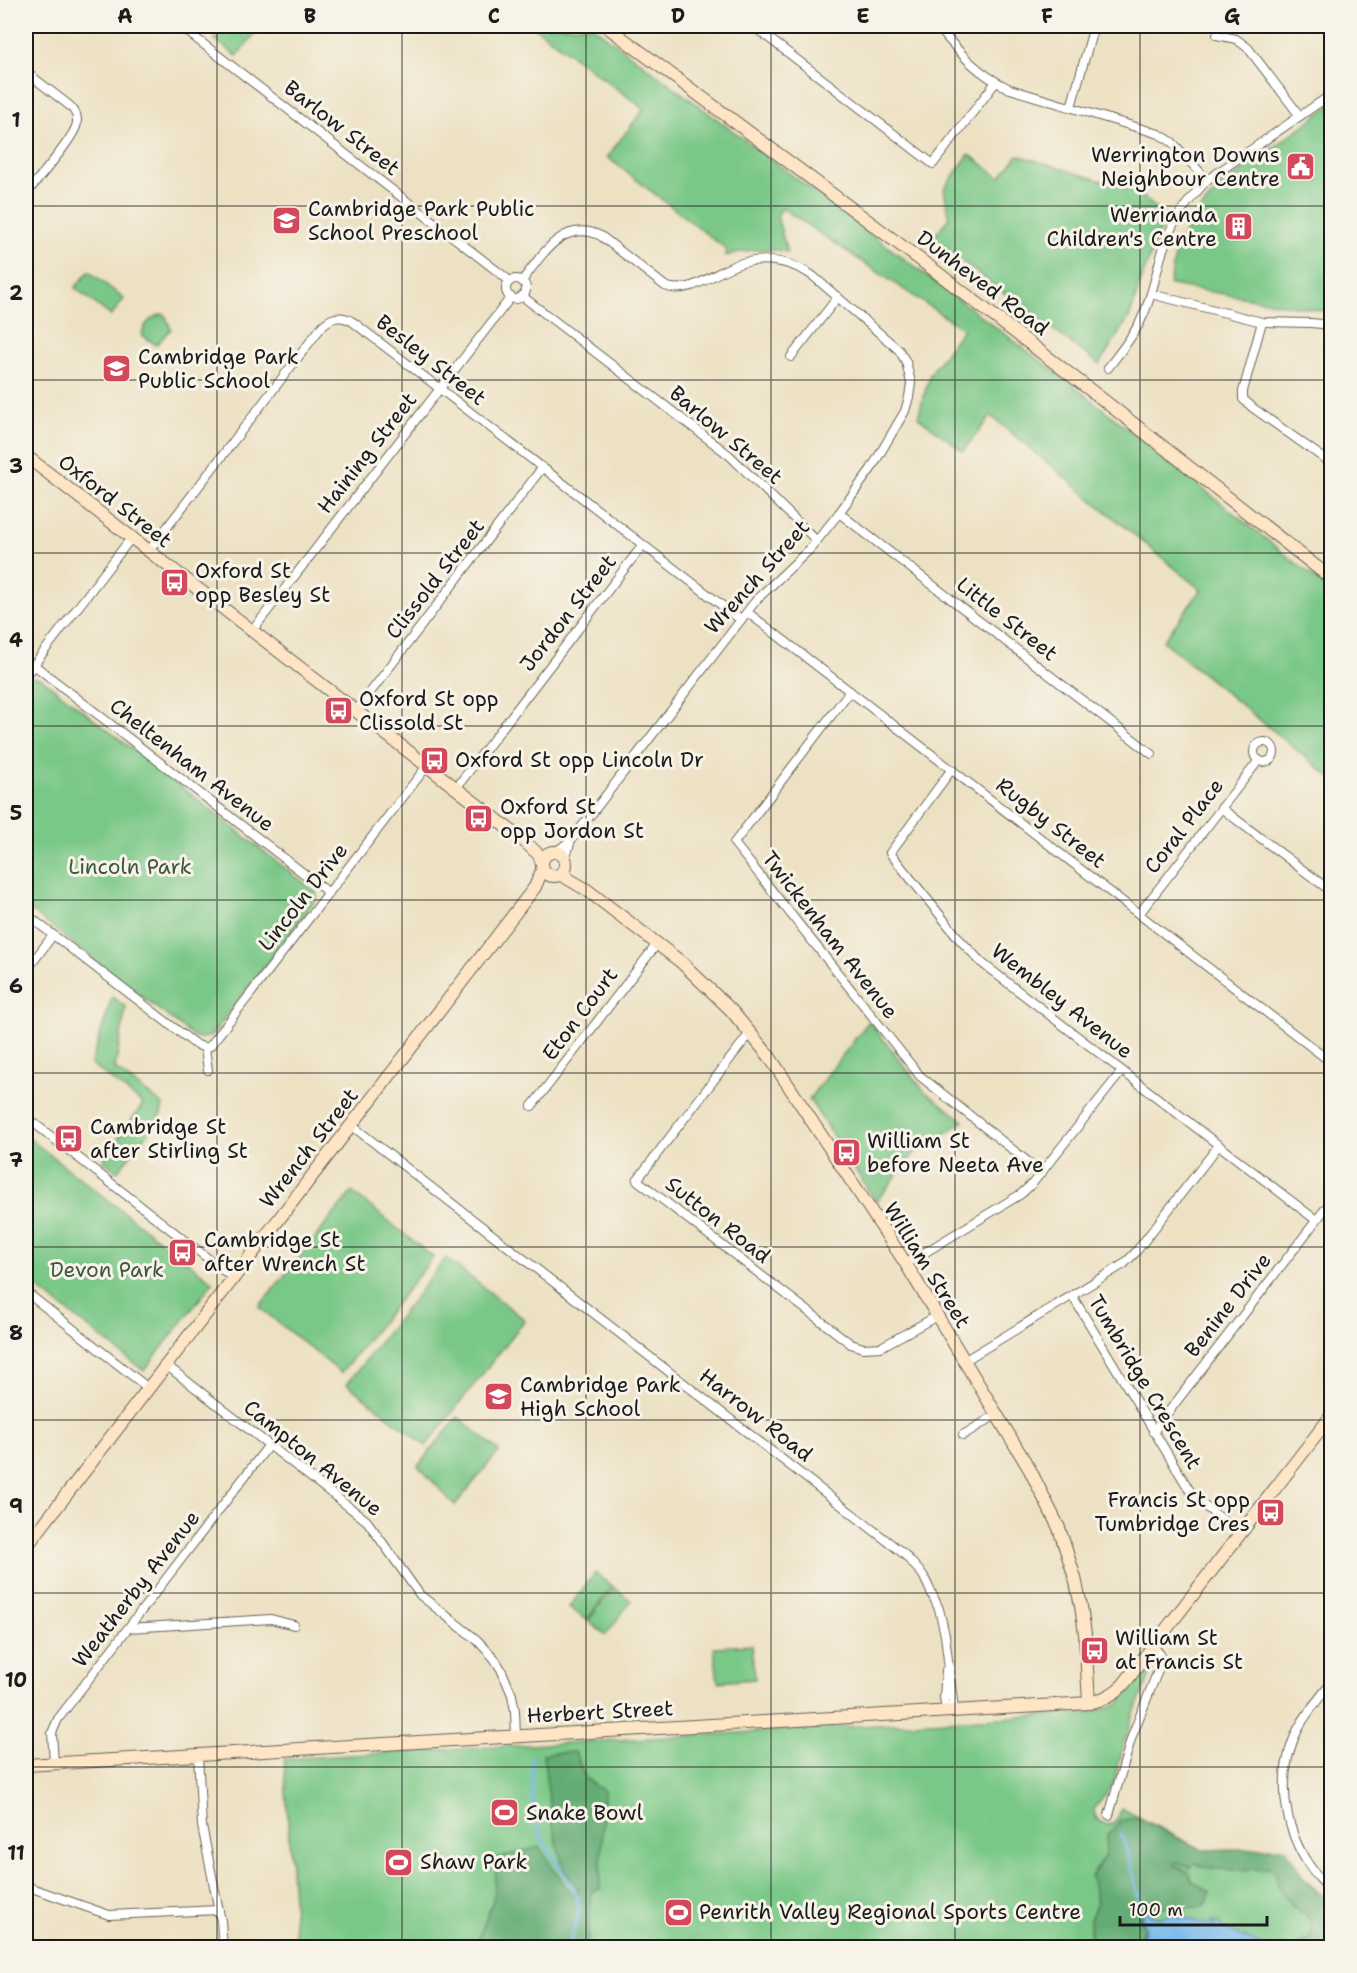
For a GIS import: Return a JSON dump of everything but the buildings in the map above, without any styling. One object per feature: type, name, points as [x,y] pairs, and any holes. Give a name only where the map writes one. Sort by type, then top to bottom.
[{"type":"street","name":"Barlow Street","points":[[180,26],[510,281]]},
{"type":"street","name":"Dunheved Road","points":[[606,26],[940,274],[1332,579]]},
{"type":"street","points":[[753,26],[933,164],[996,82]]},
{"type":"street","points":[[937,26],[966,60],[983,75],[1010,89],[1166,137],[1207,180]]},
{"type":"street","points":[[1071,107],[1094,26]]},
{"type":"street","points":[[1217,35],[1236,39],[1245,45],[1300,116]]},
{"type":"street","points":[[26,72],[70,106],[77,119],[73,134],[26,194]]},
{"type":"street","points":[[1108,368],[1135,331],[1151,294],[1165,245],[1179,213],[1207,180],[1332,94]]},
{"type":"street","points":[[522,281],[558,239],[568,233],[581,231],[594,232],[601,236],[665,286],[673,289],[687,288],[742,263],[775,261],[805,271],[838,297],[791,357]]},
{"type":"street","points":[[517,279],[522,281],[526,289],[522,296],[511,297],[506,289],[510,281],[517,279]]},
{"type":"street","points":[[1151,294],[1262,322],[1332,325]]},
{"type":"street","name":"Barlow Street","points":[[522,296],[729,455],[817,541]]},
{"type":"street","name":"Haining Street","points":[[252,631],[511,297]]},
{"type":"street","name":"Wrench Street","points":[[26,1547],[553,864],[561,848],[573,838],[747,612],[769,587],[817,541],[881,454],[905,411],[911,390],[909,370],[899,350],[838,297]]},
{"type":"street","name":"Besley Street","points":[[148,552],[323,326],[332,318],[344,317],[741,620]]},
{"type":"street","points":[[1262,322],[1243,391],[1243,399],[1332,464]]},
{"type":"street","name":"Oxford Street","points":[[26,456],[553,864]]},
{"type":"street","name":"Clissold Street","points":[[356,711],[542,468]]},
{"type":"street","name":"Little Street","points":[[839,513],[1152,754]]},
{"type":"street","points":[[26,675],[131,538]]},
{"type":"street","name":"Jordon Street","points":[[456,788],[642,546]]},
{"type":"street","name":"Rugby Street","points":[[747,612],[1332,1063]]},
{"type":"street","name":"Cheltenham Avenue","points":[[34,665],[329,893]]},
{"type":"street","name":"Twickenham Avenue","points":[[850,691],[734,843],[920,1076],[1042,1173]]},
{"type":"street","name":"Coral Place","points":[[1139,914],[1258,760]]},
{"type":"street","name":"Lincoln Drive","points":[[205,1048],[213,1043],[427,766]]},
{"type":"street","name":"Wembley Avenue","points":[[952,770],[890,853],[961,941],[975,956],[1316,1220]]},
{"type":"street","points":[[1221,808],[1332,892]]},
{"type":"street","name":"William Street","points":[[553,864],[700,979],[750,1033],[785,1080],[906,1264],[1038,1484],[1052,1514],[1075,1578],[1082,1616],[1089,1703]]},
{"type":"street","points":[[26,914],[195,1044],[205,1048],[208,1070]]},
{"type":"street","points":[[26,971],[53,935]]},
{"type":"street","name":"Eton Court","points":[[532,1106],[657,944]]},
{"type":"street","name":"Sutton Road","points":[[750,1033],[637,1180],[851,1344],[870,1349],[882,1347],[937,1316]]},
{"type":"street","points":[[906,1264],[1021,1194],[1042,1173],[1122,1071]]},
{"type":"street","points":[[26,1118],[233,1278]]},
{"type":"street","name":"Harrow Road","points":[[351,1125],[904,1554],[922,1575],[936,1600],[944,1625],[947,1658],[944,1697],[950,1711]]},
{"type":"street","points":[[964,1361],[1124,1264],[1219,1145]]},
{"type":"street","name":"Benine Drive","points":[[1153,1432],[1332,1200]]},
{"type":"street","points":[[26,1295],[148,1388]]},
{"type":"street","name":"Tumbridge Crescent","points":[[1073,1297],[1194,1496],[1240,1533]]},
{"type":"street","name":"Campton Avenue","points":[[166,1365],[363,1517],[420,1595],[490,1653],[501,1669],[512,1695],[516,1736]]},
{"type":"street","points":[[963,1435],[996,1415]]},
{"type":"street","name":"Herbert Street","points":[[26,1765],[1089,1703],[1105,1698],[1119,1689],[1332,1415]]},
{"type":"street","name":"Weatherby Avenue","points":[[54,1763],[52,1734],[56,1722],[269,1445]]},
{"type":"street","points":[[129,1629],[271,1618],[294,1625]]},
{"type":"street","points":[[1109,1815],[1132,1736],[1161,1663],[1160,1654],[1153,1647]]},
{"type":"street","points":[[1332,1682],[1299,1727],[1288,1760],[1285,1794],[1289,1823],[1301,1854],[1310,1869],[1332,1892]]},
{"type":"street","points":[[198,1755],[202,1826],[219,1910],[223,1947]]},
{"type":"street","points":[[26,1886],[109,1915],[219,1910]]},
{"type":"green space","points":[[225,26],[261,26],[237,56],[214,39]]},
{"type":"green space","points":[[533,26],[592,26],[1069,382],[1331,591],[1331,778],[1163,641],[1201,590],[991,416],[963,451],[918,417],[930,374],[963,329],[782,208],[777,216],[787,252],[756,250],[725,256],[726,249],[607,157],[644,109]]},
{"type":"green space","points":[[1331,105],[1331,312],[1170,285],[1176,248],[1193,218],[1220,187]]},
{"type":"green space","points":[[969,154],[1000,178],[1018,155],[1138,192],[1165,217],[1130,316],[1099,364],[932,239],[949,218],[944,189]]},
{"type":"green space","points":[[89,271],[124,299],[111,316],[75,288]]},
{"type":"green space","points":[[163,314],[171,329],[156,345],[142,335],[149,321]]},
{"type":"green space","name":"Lincoln Park","points":[[32,677],[42,679],[316,892],[315,901],[212,1035],[202,1038],[193,1036],[26,907],[26,684]]},
{"type":"green space","points":[[112,997],[126,1007],[115,1069],[163,1105],[160,1119],[117,1172],[103,1160],[143,1104],[91,1064]]},
{"type":"green space","points":[[869,1021],[924,1091],[964,1121],[915,1152],[876,1202],[809,1099]]},
{"type":"green space","name":"Devon Park","points":[[26,1136],[213,1282],[144,1371],[26,1279]]},
{"type":"green space","points":[[352,1192],[433,1257],[341,1373],[259,1307]]},
{"type":"green space","points":[[446,1258],[525,1320],[426,1446],[347,1384]]},
{"type":"green space","points":[[458,1417],[499,1451],[455,1505],[418,1466]]},
{"type":"green space","points":[[595,1573],[612,1586],[587,1620],[569,1607]]},
{"type":"green space","points":[[614,1587],[631,1601],[606,1635],[588,1621]]},
{"type":"green space","points":[[751,1645],[755,1679],[718,1682],[714,1647]]},
{"type":"green space","points":[[1156,1660],[1134,1713],[1113,1785],[1094,1808],[1096,1817],[1104,1824],[1113,1823],[1117,1820],[1121,1808],[1202,1850],[1286,1848],[1303,1878],[1331,1902],[1331,1947],[296,1947],[284,1759],[1087,1713],[1118,1704]]},
{"type":"green space","points":[[575,1752],[585,1778],[604,1791],[600,1889],[591,1892],[587,1947],[475,1947],[493,1901],[497,1858],[539,1847],[572,1896],[579,1890],[564,1870],[553,1827],[543,1754]]},
{"type":"green space","points":[[1136,1817],[1202,1850],[1286,1848],[1303,1878],[1331,1914],[1331,1947],[1297,1947],[1301,1942],[1311,1939],[1311,1920],[1287,1900],[1270,1868],[1223,1869],[1195,1864],[1190,1868],[1176,1862],[1175,1865],[1189,1872],[1191,1880],[1210,1892],[1208,1901],[1202,1907],[1165,1907],[1148,1903],[1139,1917],[1144,1928],[1139,1938],[1124,1938],[1123,1947],[1090,1947],[1090,1919],[1097,1903],[1091,1877],[1105,1855],[1107,1835],[1121,1821]]},
{"type":"water","points":[[1146,1910],[1152,1916],[1160,1918],[1170,1914],[1214,1926],[1212,1921],[1217,1921],[1224,1929],[1266,1947],[1132,1947],[1132,1940],[1140,1939],[1144,1931],[1141,1917]]},
{"type":"waterway","points":[[532,1756],[532,1798],[542,1839],[578,1897],[579,1913],[568,1948]]},
{"type":"waterway","points":[[1121,1834],[1145,1915]]},
{"type":"place","name":"Werrington Downs Neighbour Centre","points":[[1301,167]]},
{"type":"place","name":"Cambridge Park Public School Preschool","points":[[287,221]]},
{"type":"place","name":"Werrianda Children's Centre","points":[[1238,227]]},
{"type":"place","name":"Cambridge Park Public School","points":[[117,369]]},
{"type":"place","name":"Oxford St opp Besley St","points":[[174,583]]},
{"type":"place","name":"Oxford St opp Clissold St","points":[[338,711]]},
{"type":"place","name":"Oxford St opp Lincoln Dr","points":[[434,760]]},
{"type":"place","name":"Oxford St opp Jordon St","points":[[479,819]]},
{"type":"place","name":"Cambridge St after Stirling St","points":[[69,1139]]},
{"type":"place","name":"William St before Neeta Ave","points":[[846,1153]]},
{"type":"place","name":"Cambridge St after Wrench St","points":[[183,1252]]},
{"type":"place","name":"Cambridge Park High School","points":[[499,1397]]},
{"type":"place","name":"Francis St opp Tumbridge Cres","points":[[1271,1512]]},
{"type":"place","name":"William St at Francis St","points":[[1094,1650]]},
{"type":"place","name":"Snake Bowl","points":[[505,1813]]},
{"type":"place","name":"Shaw Park","points":[[399,1862]]},
{"type":"place","name":"Penrith Valley Regional Sports Centre","points":[[678,1912]]}]
